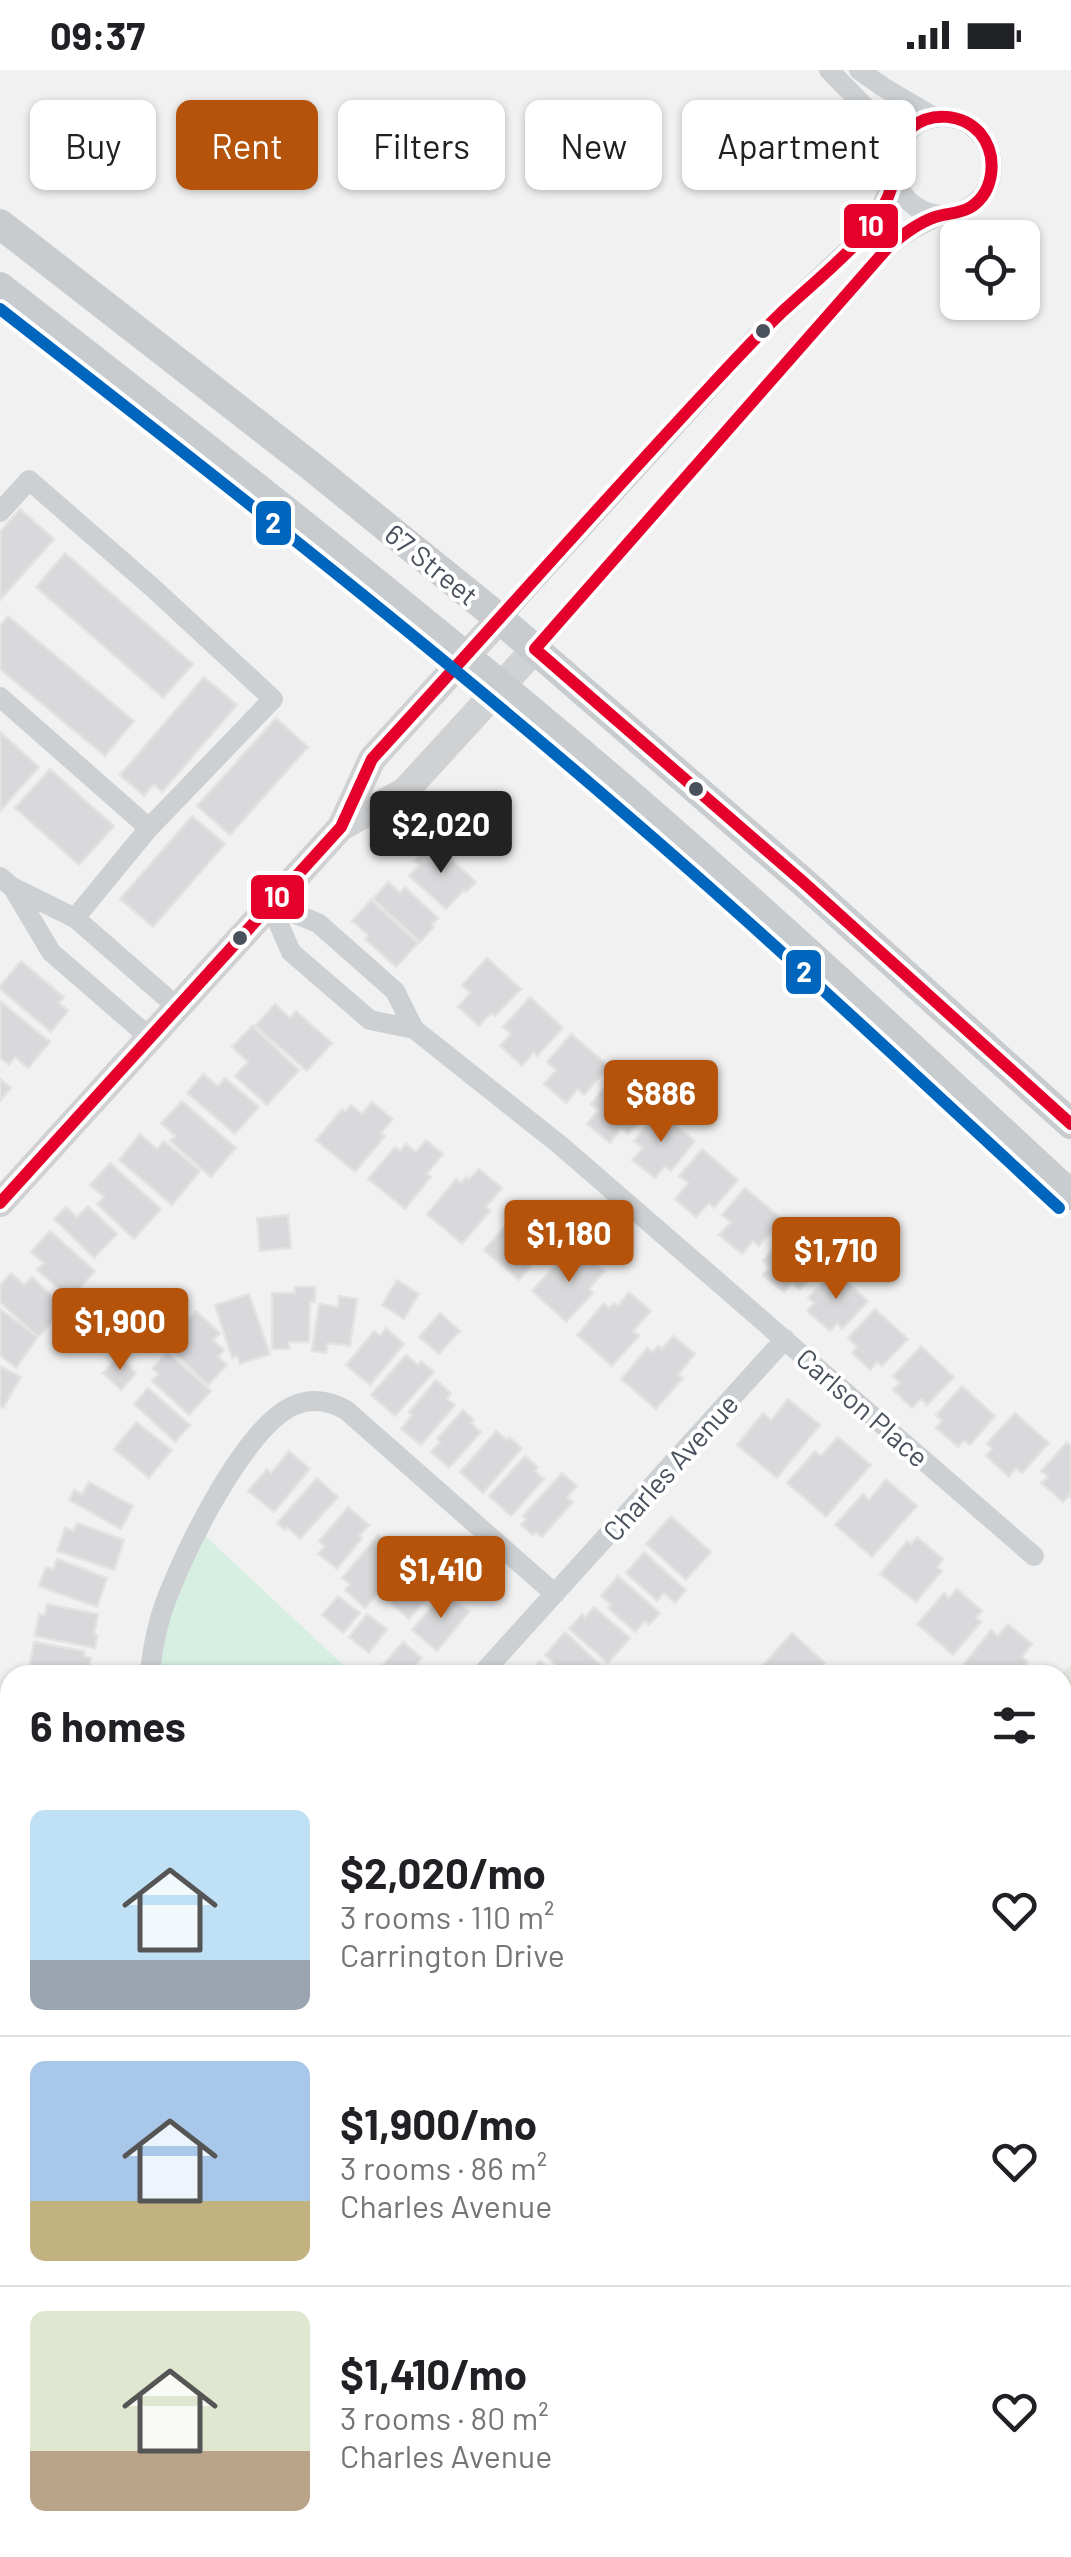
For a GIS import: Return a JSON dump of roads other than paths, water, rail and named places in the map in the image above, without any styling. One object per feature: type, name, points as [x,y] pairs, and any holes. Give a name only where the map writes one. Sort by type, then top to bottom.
[{"type":"main road","name":"67 Street","points":[[0,224],[500,619],[802,880],[1071,1124]]},
{"type":"main road","name":"67 Street","points":[[0,287],[265,492],[502,686],[770,918],[1071,1194]]},
{"type":"street","points":[[829,70],[858,100]]},
{"type":"street","points":[[859,70],[934,117]]},
{"type":"street","points":[[899,190],[924,212],[957,214],[984,194],[991,179],[989,146],[980,132],[950,117],[934,117],[916,125]]},
{"type":"street","points":[[0,1203],[341,826],[372,760],[757,336],[861,238],[878,216],[887,190]]},
{"type":"street","points":[[341,826],[405,791],[890,245],[940,215]]},
{"type":"street","points":[[0,512],[29,480],[154,588],[272,699],[149,828],[75,918]]},
{"type":"street","points":[[0,698],[149,828]]},
{"type":"street","points":[[6,882],[75,918],[176,1006]]},
{"type":"street","points":[[6,882],[51,952],[149,1037]]},
{"type":"street","name":"Carlson Place","points":[[270,904],[292,952],[370,1020],[414,1029]]},
{"type":"street","name":"Carlson Place","points":[[270,904],[318,923],[395,992],[414,1029],[560,1145],[1034,1556]]},
{"type":"street","name":"Charles Avenue","points":[[490,1665],[786,1340]]},
{"type":"street","points":[[152,1665],[161,1615],[188,1550],[226,1480],[250,1445],[278,1415],[307,1402],[334,1404],[346,1410],[555,1594]]}]
